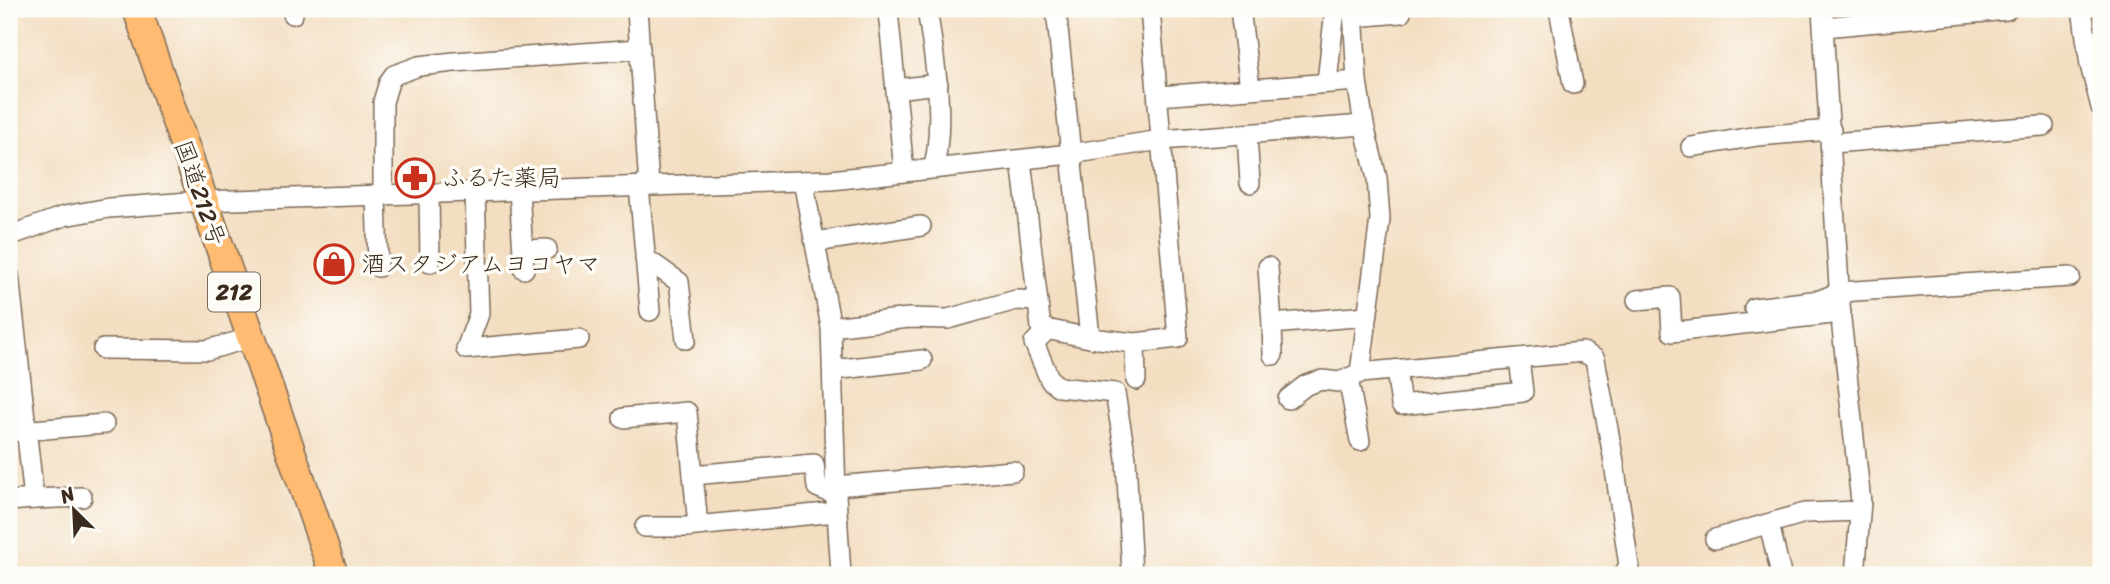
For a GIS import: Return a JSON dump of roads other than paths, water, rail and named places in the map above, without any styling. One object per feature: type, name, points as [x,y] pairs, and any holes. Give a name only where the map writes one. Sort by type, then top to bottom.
[{"type":"highway","name":"国道212号","points":[[137,9],[334,575]]},
{"type":"street","points":[[637,9],[645,258],[650,311]]},
{"type":"street","points":[[927,9],[938,84],[940,140],[934,168]]},
{"type":"street","points":[[1056,9],[1090,338]]},
{"type":"street","points":[[1021,160],[1041,328],[1090,338],[1135,343],[1178,338],[1150,9]]},
{"type":"street","points":[[1240,9],[1250,88]]},
{"type":"street","points":[[1327,82],[1335,9]]},
{"type":"street","points":[[1559,9],[1573,84]]},
{"type":"street","points":[[2082,9],[2093,36],[2100,96]]},
{"type":"street","points":[[888,10],[904,171]]},
{"type":"street","points":[[1855,575],[1860,511],[1841,313],[1823,18],[2007,10]]},
{"type":"street","points":[[1360,441],[1354,376],[1367,316],[1380,219],[1377,178],[1364,125],[1357,80],[1353,13],[1401,13]]},
{"type":"street","points":[[378,267],[383,102],[388,82],[394,75],[419,66],[454,62],[640,48]]},
{"type":"street","points":[[1158,96],[1357,80]]},
{"type":"street","points":[[896,89],[938,84]]},
{"type":"street","points":[[9,236],[64,216],[109,208],[202,201],[379,194],[831,180],[1021,160],[1161,140],[1364,125]]},
{"type":"street","points":[[1691,147],[1758,136],[1948,132],[2044,126]]},
{"type":"street","points":[[1247,134],[1250,183]]},
{"type":"street","points":[[803,181],[831,327],[841,575]]},
{"type":"street","points":[[519,190],[524,260],[547,249]]},
{"type":"street","points":[[474,192],[479,314],[466,349],[579,339]]},
{"type":"street","points":[[429,193],[430,263]]},
{"type":"street","points":[[815,242],[921,226]]},
{"type":"street","points":[[645,258],[679,282],[686,339]]},
{"type":"street","points":[[1268,267],[1273,355]]},
{"type":"street","points":[[9,275],[18,432],[34,499]]},
{"type":"street","points":[[1754,308],[1820,300],[1840,292],[2070,276]]},
{"type":"street","points":[[1637,300],[1670,297],[1672,332],[1841,313]]},
{"type":"street","points":[[831,327],[909,318],[948,319],[1016,300],[1038,301]]},
{"type":"street","points":[[1272,324],[1367,316]]},
{"type":"street","points":[[1048,329],[1034,343],[1050,380],[1059,387],[1115,393],[1126,458],[1132,575]]},
{"type":"street","points":[[103,349],[207,350],[250,338]]},
{"type":"street","points":[[1135,343],[1136,380]]},
{"type":"street","points":[[1288,399],[1306,385],[1322,380],[1339,382],[1354,376],[1396,370],[1583,352],[1595,359],[1625,527],[1629,566],[1623,575]]},
{"type":"street","points":[[1396,370],[1401,405],[1523,392],[1519,358]]},
{"type":"street","points":[[832,370],[922,360]]},
{"type":"street","points":[[623,418],[687,412],[698,525]]},
{"type":"street","points":[[18,432],[104,424]]},
{"type":"street","points":[[693,475],[814,464],[817,487],[836,498]]},
{"type":"street","points":[[645,527],[698,525],[836,498],[1013,471]]},
{"type":"street","points":[[9,501],[82,496]]},
{"type":"street","points":[[1715,540],[1805,513],[1860,511]]},
{"type":"street","points":[[1769,524],[1781,574]]},
{"type":"place","name":"ふるた薬局","points":[[415,178]]},
{"type":"place","name":"酒スタジアムヨコヤマ","points":[[334,264]]}]
